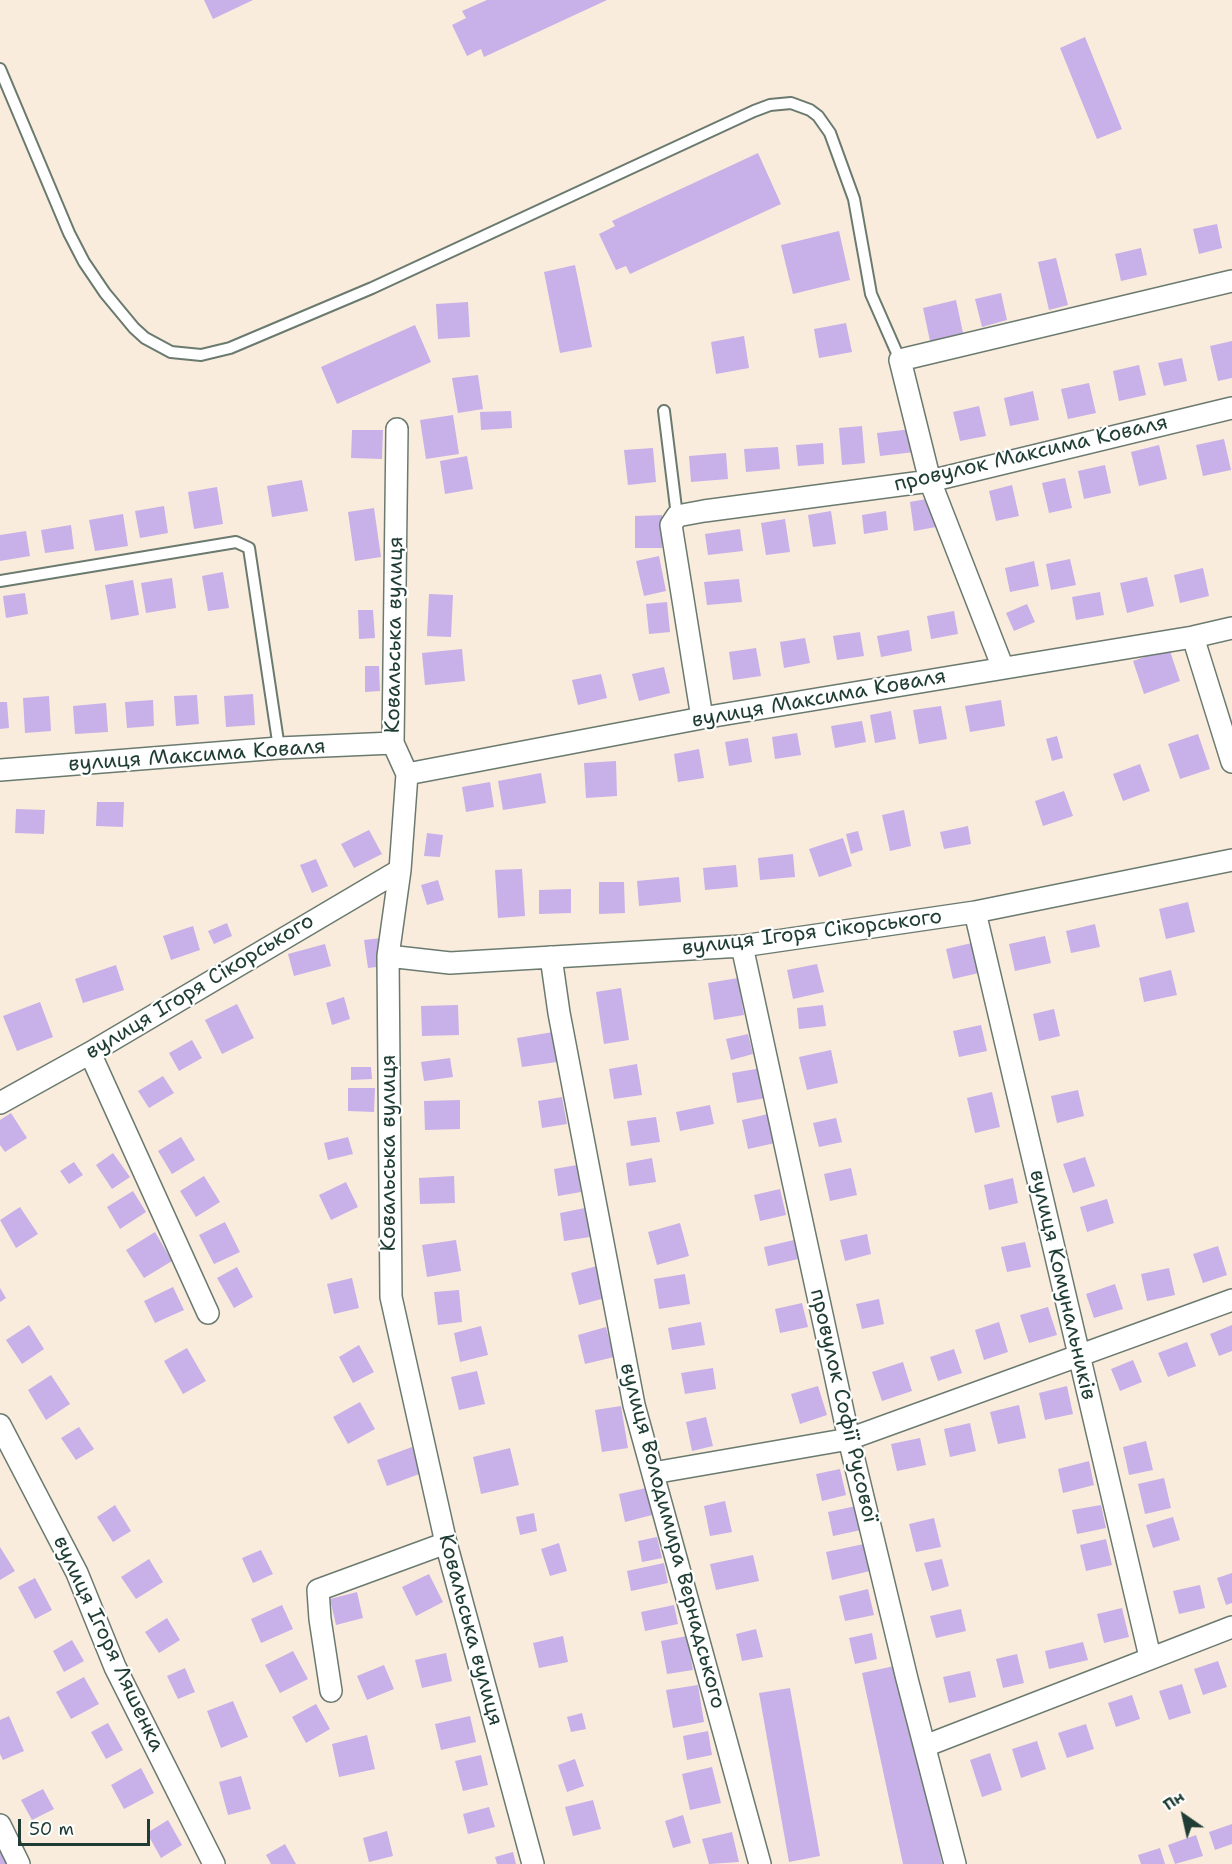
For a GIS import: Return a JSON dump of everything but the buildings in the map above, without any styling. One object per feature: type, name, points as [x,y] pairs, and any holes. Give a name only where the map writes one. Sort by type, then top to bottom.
[{"type":"street","points":[[1003,668],[930,481],[900,360],[1232,281]]},
{"type":"street","name":"провулок Максима Коваля","points":[[677,516],[930,481],[1232,408]]},
{"type":"street","name":"Ковальська вулиця","points":[[397,429],[393,743],[407,774],[400,870],[388,956],[391,1297],[446,1543],[532,1864]]},
{"type":"street","points":[[677,516],[671,525],[702,718]]},
{"type":"street","name":"вулиця Максима Коваля","points":[[407,774],[702,718],[1193,637],[1232,628]]},
{"type":"street","points":[[1193,637],[1232,762]]},
{"type":"street","name":"вулиця Максима Коваля","points":[[0,770],[279,748],[393,743]]},
{"type":"street","name":"вулиця Ігоря Сікорського","points":[[388,956],[450,963],[742,946],[975,912],[1232,860]]},
{"type":"street","name":"вулиця Ігоря Сікорського","points":[[0,1103],[90,1053],[400,870]]},
{"type":"street","name":"вулиця Комунальників","points":[[975,912],[1150,1658]]},
{"type":"street","name":"провулок Софії Русової","points":[[742,946],[849,1439],[955,1864]]},
{"type":"street","name":"вулиця Володимира Вернадського","points":[[552,957],[559,1013],[634,1405],[760,1864]]},
{"type":"street","points":[[90,1053],[208,1313]]},
{"type":"street","points":[[653,1473],[849,1439],[1232,1300]]},
{"type":"street","name":"вулиця Ігоря Ляшенка","points":[[0,1425],[77,1573],[115,1667],[214,1864]]},
{"type":"street","points":[[332,1691],[320,1619],[318,1590],[446,1543]]},
{"type":"street","points":[[925,1746],[1232,1627]]},
{"type":"street","points":[[0,1825],[19,1864]]},
{"type":"lane","points":[[0,69],[69,233],[84,262],[105,293],[134,328],[145,338],[171,352],[201,355],[230,348],[372,288],[754,111],[770,105],[791,103],[801,105],[818,116],[830,133],[854,199],[871,294],[900,360]]},
{"type":"lane","points":[[664,411],[677,516]]},
{"type":"lane","points":[[0,581],[237,542],[249,548],[279,748]]}]
